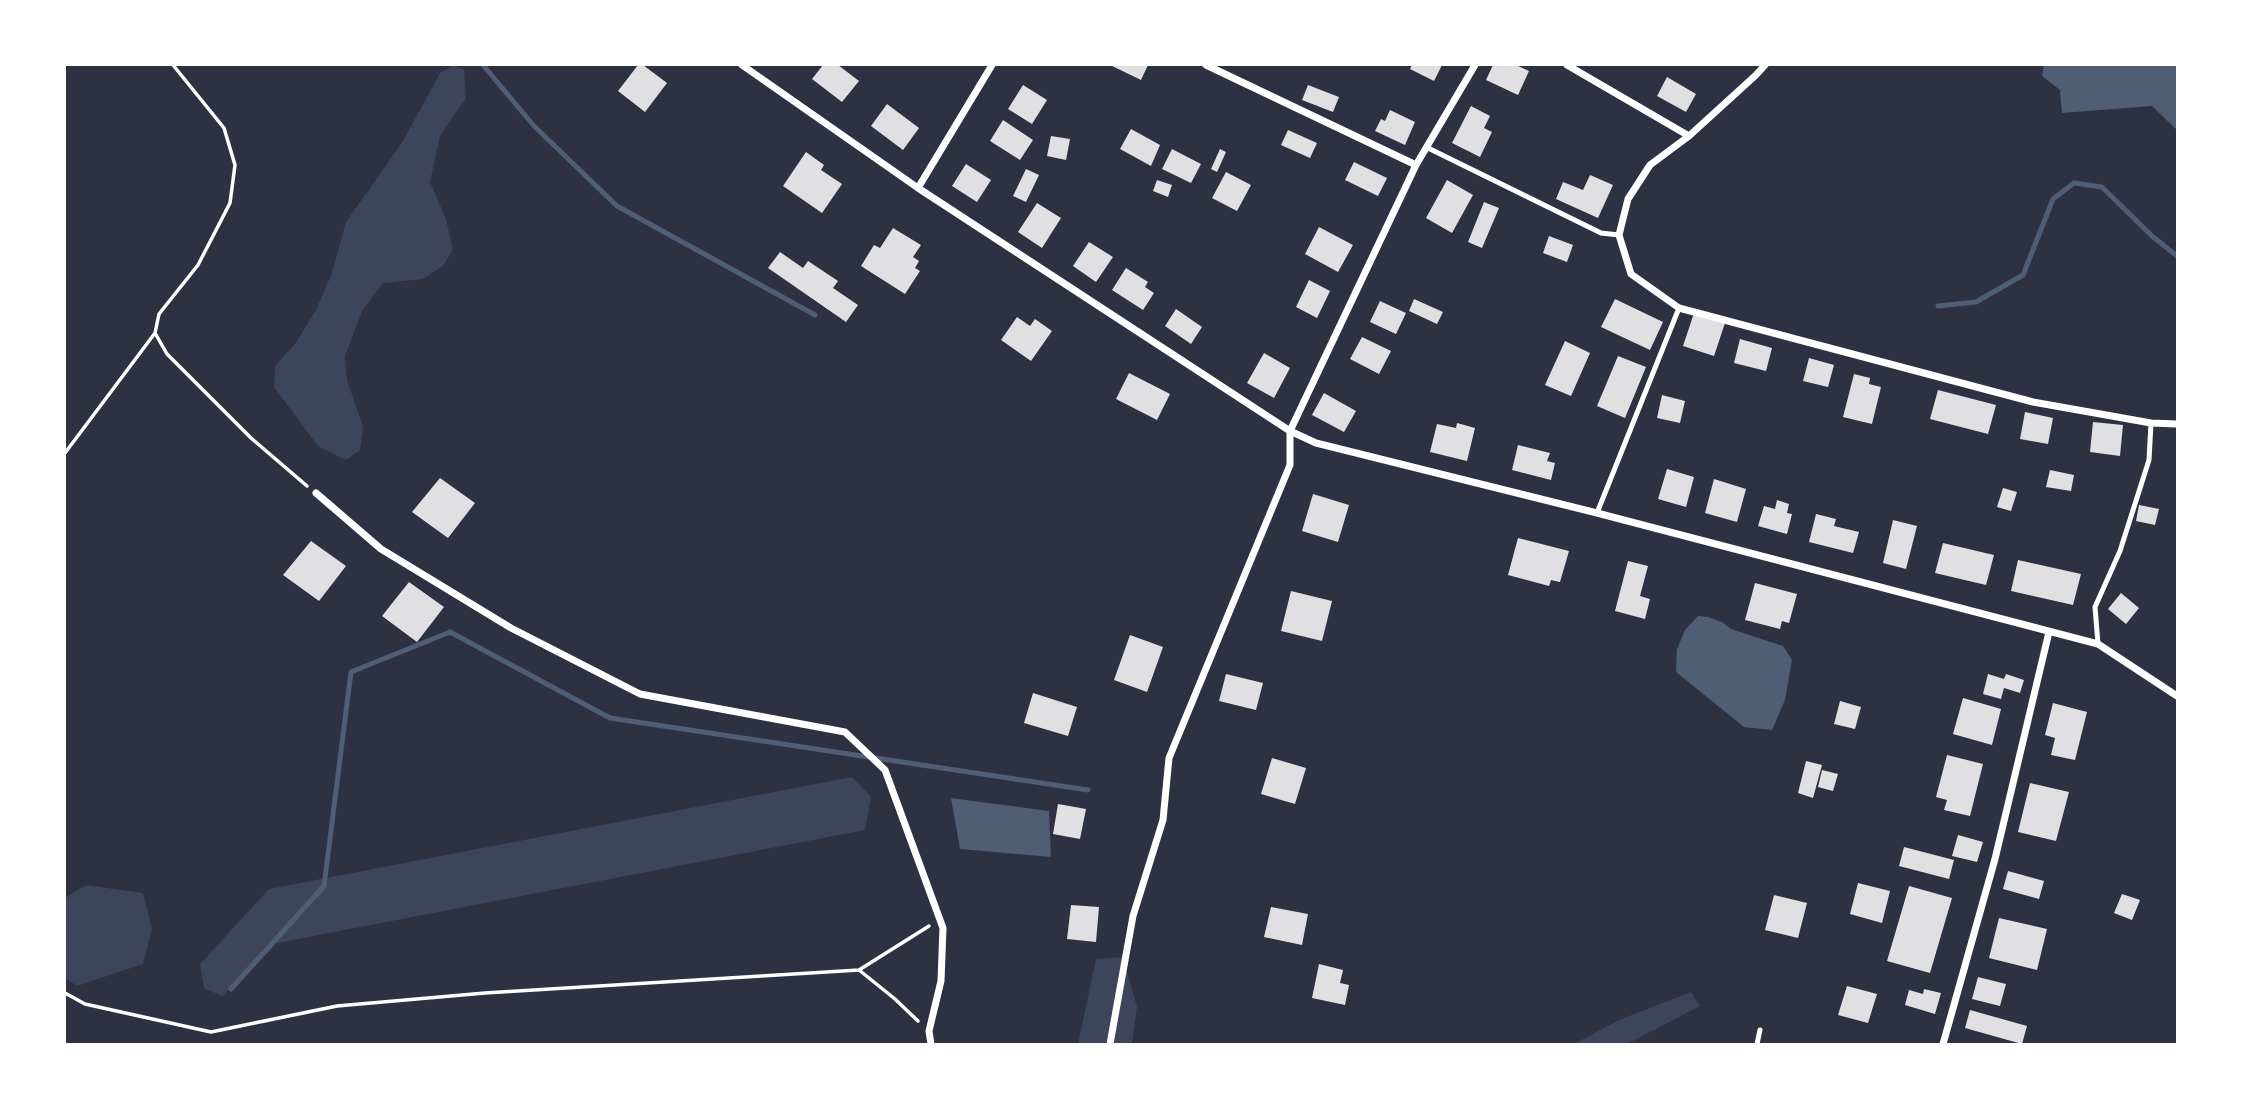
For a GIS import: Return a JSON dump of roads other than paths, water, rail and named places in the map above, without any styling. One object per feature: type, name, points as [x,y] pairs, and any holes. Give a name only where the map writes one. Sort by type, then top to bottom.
[{"type":"street","points":[[742,65],[918,188],[1290,431],[1316,443],[1597,513],[2098,645],[2177,696]]},
{"type":"street","points":[[918,188],[992,65]]},
{"type":"street","points":[[1206,65],[1416,165]]},
{"type":"street","points":[[1110,1044],[1133,916],[1163,820],[1169,758],[1290,465],[1290,431],[1416,165],[1475,65]]},
{"type":"street","points":[[1567,65],[1689,136]]},
{"type":"street","points":[[1765,65],[1689,136],[1650,165],[1628,199],[1619,235],[1631,274],[1679,308],[2033,401],[2151,423],[2177,424]]},
{"type":"street","points":[[316,494],[381,549],[511,628],[640,694],[845,732],[885,770],[943,928],[941,981],[929,1031],[931,1044]]},
{"type":"street","points":[[1942,1044],[1995,859],[2049,632]]},
{"type":"lane","points":[[1426,147],[1601,233],[1619,235]]},
{"type":"lane","points":[[1597,513],[1679,308]]},
{"type":"lane","points":[[2098,645],[2095,607],[2120,551],[2149,460],[2151,423]]},
{"type":"lane","points":[[1757,1044],[1760,1030]]},
{"type":"waterway","points":[[483,65],[534,126],[617,206],[815,315]]},
{"type":"waterway","points":[[1938,306],[1976,302],[2023,275],[2053,199],[2074,183],[2102,187],[2152,236],[2177,256]]},
{"type":"waterway","points":[[231,989],[324,886],[351,672],[450,632],[610,718],[1088,790]]}]
